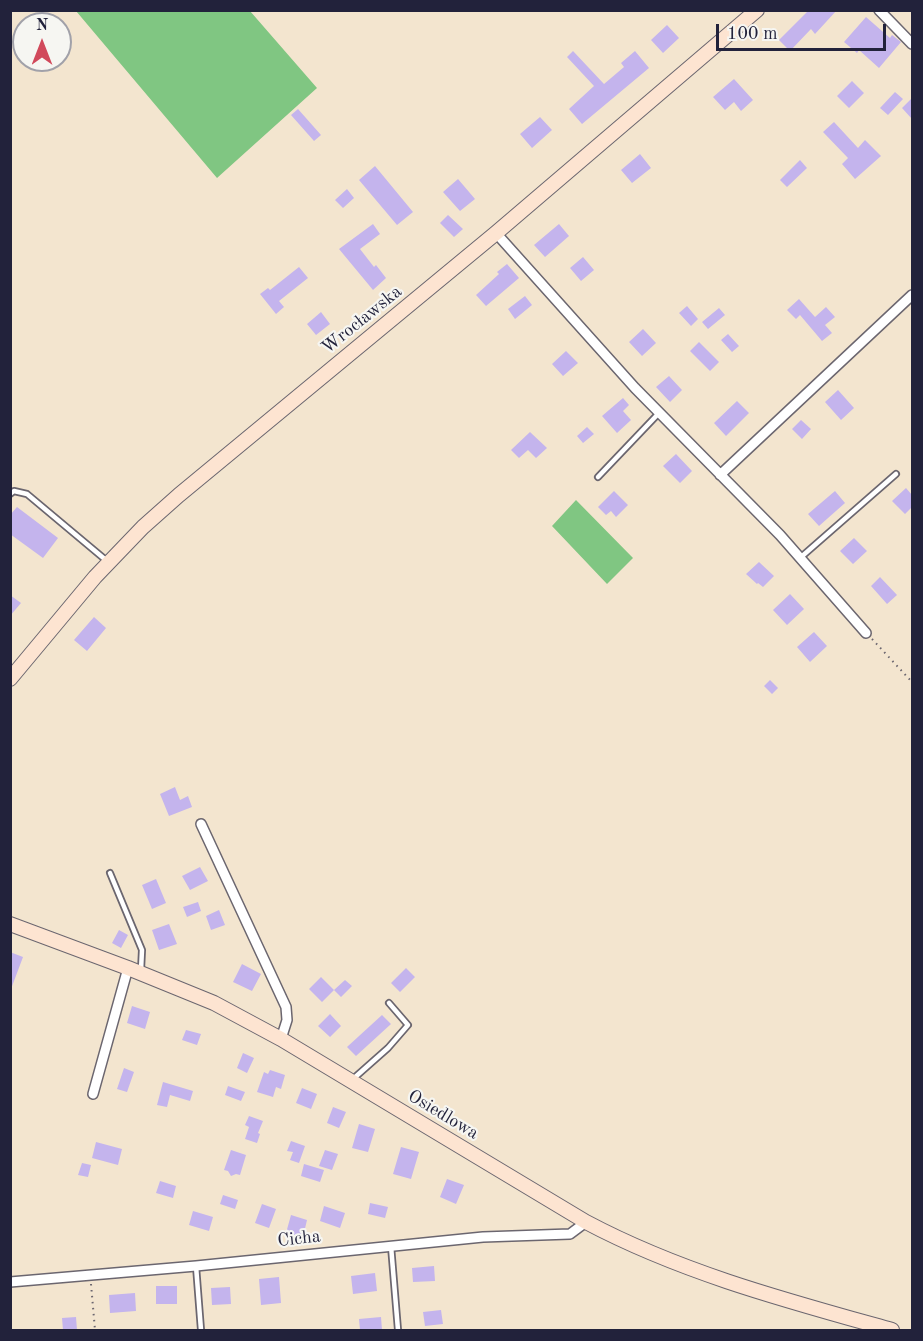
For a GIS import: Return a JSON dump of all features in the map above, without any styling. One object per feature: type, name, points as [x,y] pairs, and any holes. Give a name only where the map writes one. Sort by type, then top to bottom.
[{"type":"street","name":"Wrocławska","points":[[10,679],[70,605],[144,527],[215,464],[496,233],[757,10]]},
{"type":"street","points":[[879,10],[912,44]]},
{"type":"street","points":[[496,233],[635,388],[800,558],[866,633]]},
{"type":"street","points":[[720,475],[912,295]]},
{"type":"street","points":[[201,824],[286,1007],[287,1020],[281,1039]]},
{"type":"street","name":"Osiedlowa","points":[[10,924],[134,970],[214,1003],[281,1039],[623,1242],[698,1272],[890,1330]]},
{"type":"street","points":[[93,1094],[134,970]]},
{"type":"street","name":"Cicha","points":[[10,1282],[483,1237],[570,1234],[586,1222]]},
{"type":"lane","points":[[598,477],[659,413]]},
{"type":"lane","points":[[800,558],[896,474]]},
{"type":"lane","points":[[10,494],[14,491],[27,494],[109,563]]},
{"type":"lane","points":[[110,873],[142,950],[134,970]]},
{"type":"lane","points":[[351,1081],[388,1048],[408,1025],[389,1003]]},
{"type":"lane","points":[[390,1246],[398,1330]]},
{"type":"lane","points":[[196,1266],[201,1330]]},
{"type":"path","points":[[866,633],[912,682]]},
{"type":"path","points":[[90,1275],[95,1330]]},
{"type":"green space","points":[[76,11],[250,11],[317,88],[217,178]]},
{"type":"green space","points":[[576,500],[633,558],[607,584],[552,526]]},
{"type":"building","points":[[809,10],[837,10],[815,34],[811,29],[790,51],[779,40]]},
{"type":"building","points":[[866,17],[890,38],[892,35],[901,42],[879,68],[859,50],[857,53],[844,42]]},
{"type":"building","points":[[667,25],[679,38],[663,53],[651,40]]},
{"type":"building","points":[[573,51],[604,84],[624,67],[621,63],[635,51],[649,68],[582,124],[569,109],[594,86],[567,57]]},
{"type":"building","points":[[734,79],[753,100],[741,111],[734,102],[725,110],[713,97]]},
{"type":"building","points":[[852,81],[864,93],[849,108],[837,96]]},
{"type":"building","points":[[895,92],[903,99],[888,115],[880,108]]},
{"type":"building","points":[[912,98],[912,119],[902,108]]},
{"type":"building","points":[[298,109],[321,135],[314,141],[291,115]]},
{"type":"building","points":[[540,117],[552,130],[532,148],[520,134]]},
{"type":"building","points":[[834,122],[858,148],[865,140],[881,156],[855,179],[842,164],[848,158],[823,132]]},
{"type":"building","points":[[640,154],[651,168],[632,183],[621,170]]},
{"type":"building","points":[[800,160],[807,168],[787,187],[780,180]]},
{"type":"building","points":[[375,166],[413,212],[397,225],[359,180]]},
{"type":"building","points":[[458,179],[475,199],[460,211],[443,192]]},
{"type":"building","points":[[347,189],[354,198],[343,208],[335,200]]},
{"type":"building","points":[[448,215],[463,229],[454,237],[440,223]]},
{"type":"building","points":[[373,224],[380,234],[360,249],[386,278],[373,290],[339,249]]},
{"type":"building","points":[[559,224],[569,236],[545,257],[534,245]]},
{"type":"building","points":[[583,257],[594,270],[581,281],[570,268]]},
{"type":"building","points":[[507,264],[519,278],[486,306],[476,295]]},
{"type":"building","points":[[299,267],[308,278],[279,301],[284,307],[276,314],[260,294],[268,288],[270,290]]},
{"type":"building","points":[[525,296],[532,305],[515,319],[508,309]]},
{"type":"building","points":[[799,299],[815,317],[826,307],[835,317],[825,325],[832,333],[822,341],[800,315],[796,319],[787,310]]},
{"type":"building","points":[[687,306],[698,319],[691,326],[679,313]]},
{"type":"building","points":[[719,308],[725,315],[708,329],[702,322]]},
{"type":"building","points":[[321,312],[330,324],[316,335],[307,324]]},
{"type":"building","points":[[643,329],[656,343],[642,356],[629,342]]},
{"type":"building","points":[[728,334],[739,346],[732,352],[721,340]]},
{"type":"building","points":[[699,342],[719,362],[710,371],[690,351]]},
{"type":"building","points":[[566,351],[578,363],[563,376],[552,364]]},
{"type":"building","points":[[669,376],[682,390],[670,402],[656,387]]},
{"type":"building","points":[[838,390],[854,408],[841,420],[825,402]]},
{"type":"building","points":[[623,398],[629,405],[623,411],[631,420],[617,433],[602,416]]},
{"type":"building","points":[[737,401],[749,413],[726,436],[714,423]]},
{"type":"building","points":[[801,420],[811,429],[802,439],[792,429]]},
{"type":"building","points":[[587,427],[594,434],[583,443],[577,436]]},
{"type":"building","points":[[530,432],[547,448],[536,458],[528,450],[519,458],[511,450]]},
{"type":"building","points":[[676,454],[692,471],[680,483],[663,466]]},
{"type":"building","points":[[906,488],[912,495],[912,507],[905,514],[892,501]]},
{"type":"building","points":[[614,491],[628,505],[616,517],[611,511],[606,515],[598,507]]},
{"type":"building","points":[[835,491],[845,503],[819,526],[808,514]]},
{"type":"building","points":[[17,507],[58,538],[43,558],[10,534],[10,515]]},
{"type":"building","points":[[854,538],[867,551],[853,564],[840,551]]},
{"type":"building","points":[[759,562],[774,576],[763,587],[746,574]]},
{"type":"building","points":[[880,577],[897,595],[887,604],[871,586]]},
{"type":"building","points":[[790,594],[804,609],[787,625],[773,610]]},
{"type":"building","points":[[10,595],[21,603],[10,616]]},
{"type":"building","points":[[94,617],[106,628],[87,651],[74,640]]},
{"type":"building","points":[[814,632],[827,646],[810,662],[797,647]]},
{"type":"building","points":[[770,680],[778,688],[772,694],[764,686]]},
{"type":"building","points":[[175,787],[180,800],[188,796],[192,807],[169,816],[160,794]]},
{"type":"building","points":[[200,867],[208,881],[190,890],[182,876]]},
{"type":"building","points":[[156,879],[166,903],[152,909],[142,885]]},
{"type":"building","points":[[198,902],[201,911],[187,917],[183,907]]},
{"type":"building","points":[[219,910],[225,925],[211,930],[206,916]]},
{"type":"building","points":[[169,924],[177,944],[159,950],[152,930]]},
{"type":"building","points":[[119,930],[128,935],[121,948],[112,943]]},
{"type":"building","points":[[10,952],[23,957],[11,989],[10,989]]},
{"type":"building","points":[[242,964],[261,974],[252,991],[233,982]]},
{"type":"building","points":[[406,968],[415,977],[400,992],[391,983]]},
{"type":"building","points":[[321,977],[334,990],[322,1002],[309,989]]},
{"type":"building","points":[[345,980],[352,986],[341,997],[334,990]]},
{"type":"building","points":[[132,1006],[150,1012],[145,1029],[127,1023]]},
{"type":"building","points":[[330,1014],[341,1026],[330,1037],[318,1026]]},
{"type":"building","points":[[382,1015],[391,1024],[356,1056],[347,1047]]},
{"type":"building","points":[[186,1030],[201,1034],[197,1045],[182,1040]]},
{"type":"building","points":[[243,1053],[254,1058],[247,1073],[237,1068]]},
{"type":"building","points":[[124,1068],[134,1072],[127,1092],[117,1089]]},
{"type":"building","points":[[270,1070],[285,1075],[281,1089],[276,1087],[273,1097],[257,1092],[264,1072],[268,1074]]},
{"type":"building","points":[[163,1082],[193,1091],[190,1101],[170,1095],[167,1107],[157,1105]]},
{"type":"building","points":[[228,1086],[245,1092],[241,1101],[225,1095]]},
{"type":"building","points":[[302,1088],[317,1094],[311,1109],[296,1103]]},
{"type":"building","points":[[333,1107],[346,1112],[339,1128],[327,1123]]},
{"type":"building","points":[[249,1116],[263,1121],[257,1143],[245,1139],[249,1127],[245,1125]]},
{"type":"building","points":[[359,1124],[375,1129],[368,1152],[352,1148]]},
{"type":"building","points":[[291,1141],[305,1146],[299,1163],[290,1160],[293,1152],[287,1151]]},
{"type":"building","points":[[96,1142],[122,1149],[118,1165],[92,1158]]},
{"type":"building","points":[[401,1147],[419,1152],[411,1179],[393,1174]]},
{"type":"building","points":[[231,1150],[246,1155],[240,1175],[231,1176],[228,1171],[224,1170]]},
{"type":"building","points":[[325,1150],[338,1154],[332,1170],[319,1166]]},
{"type":"building","points":[[82,1163],[91,1165],[88,1177],[78,1175]]},
{"type":"building","points":[[304,1164],[324,1170],[320,1182],[301,1176]]},
{"type":"building","points":[[447,1179],[464,1185],[456,1204],[440,1197]]},
{"type":"building","points":[[160,1181],[176,1186],[173,1198],[156,1193]]},
{"type":"building","points":[[223,1195],[238,1200],[235,1209],[220,1204]]},
{"type":"building","points":[[370,1203],[388,1207],[385,1218],[368,1214]]},
{"type":"building","points":[[262,1204],[276,1209],[269,1228],[255,1223]]},
{"type":"building","points":[[324,1206],[345,1213],[340,1228],[320,1221]]},
{"type":"building","points":[[193,1211],[213,1217],[209,1231],[189,1225]]},
{"type":"building","points":[[291,1215],[307,1220],[303,1237],[286,1233]]},
{"type":"building","points":[[434,1266],[435,1281],[413,1282],[412,1268]]},
{"type":"building","points":[[375,1273],[377,1291],[353,1294],[351,1276]]},
{"type":"building","points":[[279,1277],[281,1303],[261,1305],[259,1279]]},
{"type":"building","points":[[156,1286],[177,1286],[177,1304],[156,1304]]},
{"type":"building","points":[[230,1287],[231,1304],[212,1305],[211,1288]]},
{"type":"building","points":[[135,1293],[136,1311],[110,1313],[109,1295]]},
{"type":"building","points":[[441,1310],[443,1324],[425,1326],[423,1312]]},
{"type":"building","points":[[76,1317],[77,1330],[63,1330],[62,1318]]},
{"type":"building","points":[[381,1317],[382,1330],[360,1330],[359,1319]]}]
